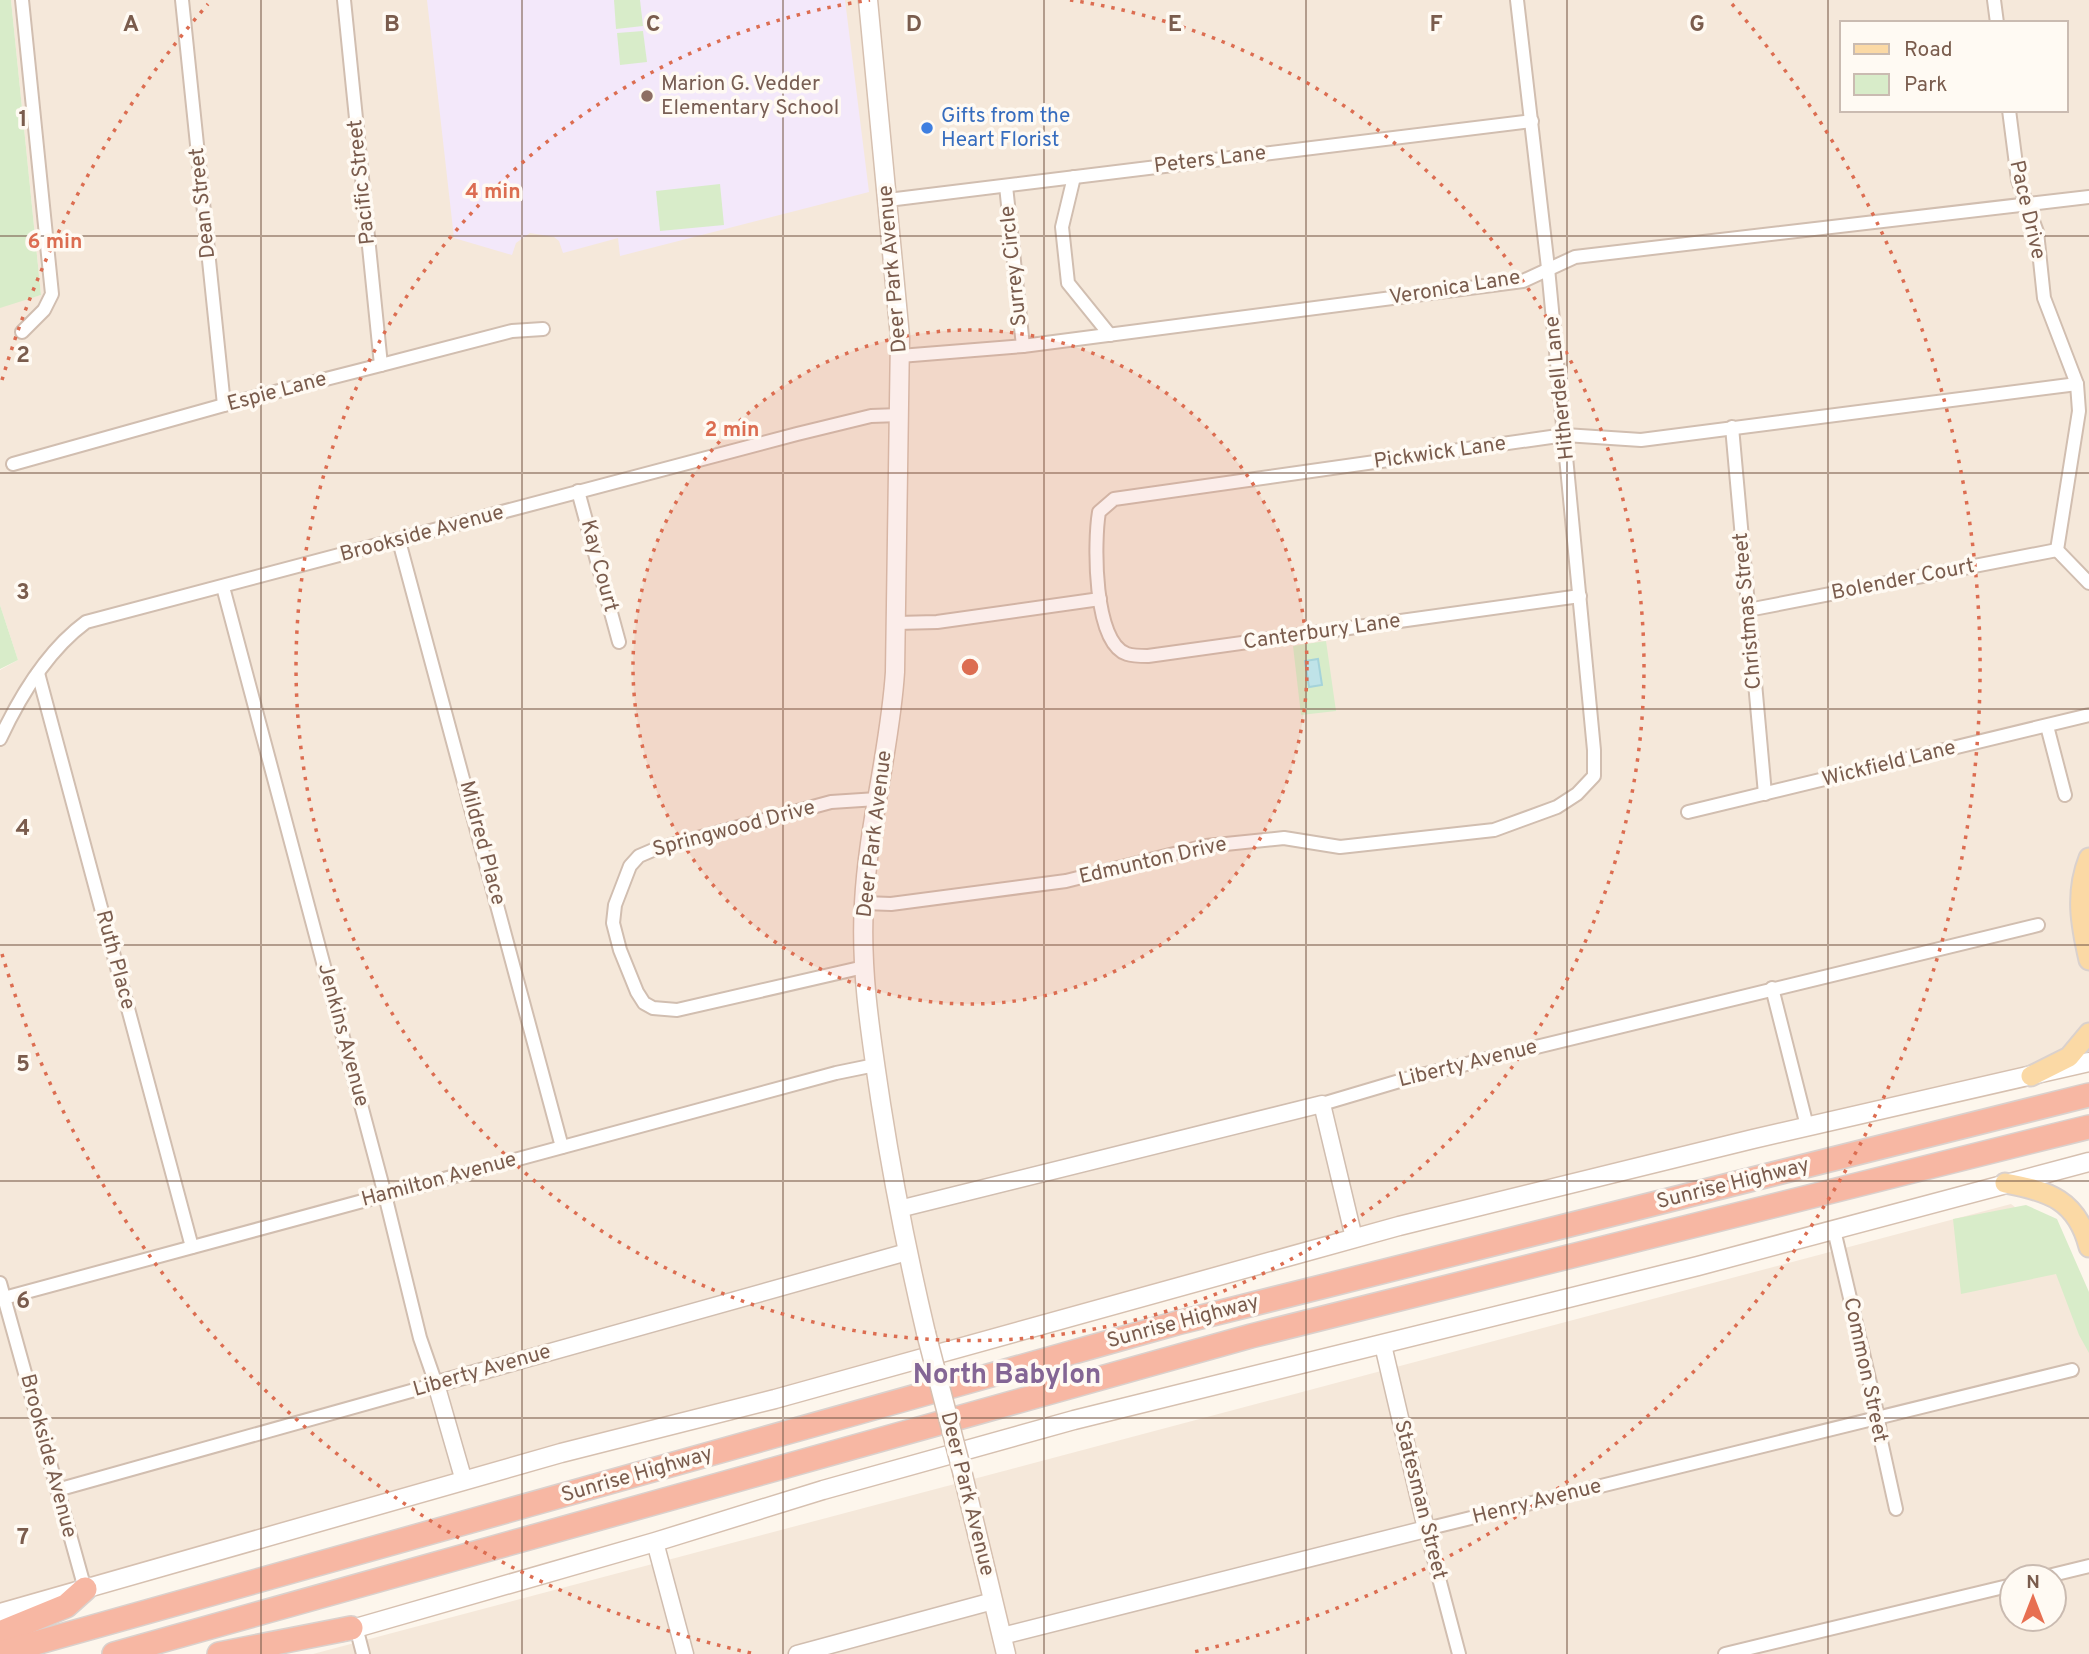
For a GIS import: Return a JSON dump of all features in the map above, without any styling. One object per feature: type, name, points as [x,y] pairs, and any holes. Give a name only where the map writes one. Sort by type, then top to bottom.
[{"type":"highway","name":"Sunrise Highway","points":[[0,1653],[1177,1323],[2089,1095]]},
{"type":"highway","name":"Sunrise Highway","points":[[114,1654],[1154,1362],[2089,1128]]},
{"type":"highway","points":[[0,1633],[65,1606],[85,1589]]},
{"type":"highway","points":[[219,1654],[354,1627]]},
{"type":"main road","name":"Deer Park Avenue","points":[[868,0],[888,200],[900,356],[900,415],[892,704],[864,903],[864,967],[869,1027],[907,1252],[1004,1645]]},
{"type":"main road","points":[[2089,858],[2082,878],[2079,905],[2089,960]]},
{"type":"main road","points":[[2031,1076],[2069,1057],[2089,1033]]},
{"type":"main road","name":"Sunrise Highway","points":[[0,1613],[574,1450],[801,1392],[1354,1238],[1807,1126],[2089,1062]]},
{"type":"main road","points":[[271,1654],[354,1627],[655,1542],[823,1490],[1062,1424],[1834,1230],[2089,1162]]},
{"type":"main road","points":[[2006,1183],[2037,1190],[2062,1201],[2080,1221],[2089,1247]]},
{"type":"street","points":[[22,0],[52,294],[44,310],[22,332]]},
{"type":"street","name":"Dean Street","points":[[182,0],[224,405]]},
{"type":"street","name":"Pacific Street","points":[[344,0],[381,365]]},
{"type":"street","name":"Hitherdell Lane","points":[[1517,0],[1565,435],[1594,750],[1594,776]]},
{"type":"street","points":[[1994,0],[1997,21]]},
{"type":"street","name":"Pace Drive","points":[[2009,112],[2018,180],[2037,232],[2044,298],[2077,384],[2079,411],[2057,550]]},
{"type":"street","name":"Peters Lane","points":[[888,200],[1532,121]]},
{"type":"street","points":[[1074,177],[1062,227],[1068,284],[1110,335]]},
{"type":"street","name":"Surrey Circle","points":[[1006,186],[1023,346]]},
{"type":"street","name":"Veronica Lane","points":[[900,356],[1023,346],[1523,281],[1575,257],[2089,197]]},
{"type":"street","name":"Espie Lane","points":[[13,464],[224,405],[512,331],[543,329]]},
{"type":"street","name":"Pickwick Lane","points":[[1100,599],[1096,531],[1099,512],[1114,499],[1565,435],[1641,440],[2077,384]]},
{"type":"street","name":"Brookside Avenue","points":[[0,739],[38,673],[66,636],[86,622],[871,416],[900,415]]},
{"type":"street","name":"Christmas Street","points":[[1732,428],[1765,794]]},
{"type":"street","name":"Kay Court","points":[[579,491],[619,642]]},
{"type":"street","name":"Mildred Place","points":[[399,541],[562,1147]]},
{"type":"street","points":[[2057,550],[2089,583]]},
{"type":"street","name":"Bolender Court","points":[[1748,610],[2057,550]]},
{"type":"street","name":"Jenkins Avenue","points":[[223,587],[385,1195],[420,1338],[464,1481]]},
{"type":"street","name":"Canterbury Lane","points":[[1100,599],[1111,641],[1125,654],[1149,656],[1580,596]]},
{"type":"street","points":[[896,623],[937,622],[1100,599]]},
{"type":"street","name":"Ruth Place","points":[[38,673],[192,1247]]},
{"type":"street","name":"Wickfield Lane","points":[[1688,811],[2089,715]]},
{"type":"street","points":[[2047,726],[2065,795]]},
{"type":"street","name":"Edmunton Drive","points":[[864,903],[891,904],[1057,882],[1186,850],[1255,841],[1284,838],[1340,847],[1494,830],[1557,807],[1577,794],[1594,776]]},
{"type":"street","name":"Springwood Drive","points":[[864,967],[677,1010],[653,1008],[644,1003],[637,992],[620,950],[613,923],[615,905],[630,866],[639,856],[831,802],[877,799]]},
{"type":"street","name":"Liberty Avenue","points":[[899,1209],[1322,1104],[1413,1077],[2038,925]]},
{"type":"street","points":[[1772,988],[1807,1126]]},
{"type":"street","name":"Hamilton Avenue","points":[[4,1298],[844,1071],[875,1065]]},
{"type":"street","points":[[1322,1104],[1354,1238]]},
{"type":"street","name":"Common Street","points":[[1834,1230],[1878,1417],[1896,1509]]},
{"type":"street","name":"Liberty Avenue","points":[[57,1490],[907,1252]]},
{"type":"street","name":"Brookside Avenue","points":[[0,1283],[85,1589]]},
{"type":"street","name":"Statesman Street","points":[[1382,1345],[1426,1529],[1460,1654]]},
{"type":"street","name":"Henry Avenue","points":[[1004,1645],[1426,1529],[2072,1370]]},
{"type":"street","points":[[655,1542],[685,1654]]},
{"type":"street","points":[[2068,1571],[2089,1566]]},
{"type":"street","points":[[1725,1654],[1998,1588]]},
{"type":"street","points":[[797,1654],[993,1601]]},
{"type":"street","points":[[354,1627],[363,1654]]},
{"type":"shaded area","points":[[11,0],[2089,0],[2089,1033],[2069,1057],[1703,1151],[0,1611],[0,670],[18,660],[0,605],[0,306],[41,295]]},
{"type":"shaded area","name":"Marion G. Vedder Elementary School","points":[[427,0],[845,0],[869,192],[620,256],[618,238],[563,253],[559,241],[554,237],[530,233],[516,243],[512,255],[454,238]]},
{"type":"shaded area","points":[[2011,1204],[2061,1242],[2089,1323],[2089,1654],[313,1654]]},
{"type":"green space","points":[[0,0],[11,0],[41,295],[0,308]]},
{"type":"green space","points":[[614,0],[640,0],[643,26],[616,29]]},
{"type":"green space","points":[[643,31],[647,62],[620,65],[617,33]]},
{"type":"green space","points":[[720,184],[724,225],[660,231],[656,191]]},
{"type":"green space","points":[[0,605],[18,660],[0,669]]},
{"type":"green space","points":[[1326,641],[1336,711],[1301,715],[1293,646]]},
{"type":"green space","points":[[2026,1205],[2057,1219],[2089,1292],[2089,1353],[2079,1335],[2056,1274],[1961,1294],[1953,1219]]},
{"type":"water","points":[[1318,659],[1322,685],[1309,687],[1305,661]]},
{"type":"place","name":"Marion G. Vedder Elementary School","points":[[647,96]]},
{"type":"place","name":"Gifts from the Heart Florist","points":[[927,128]]},
{"type":"district","name":"North Babylon","points":[[1007,1376]]}]
